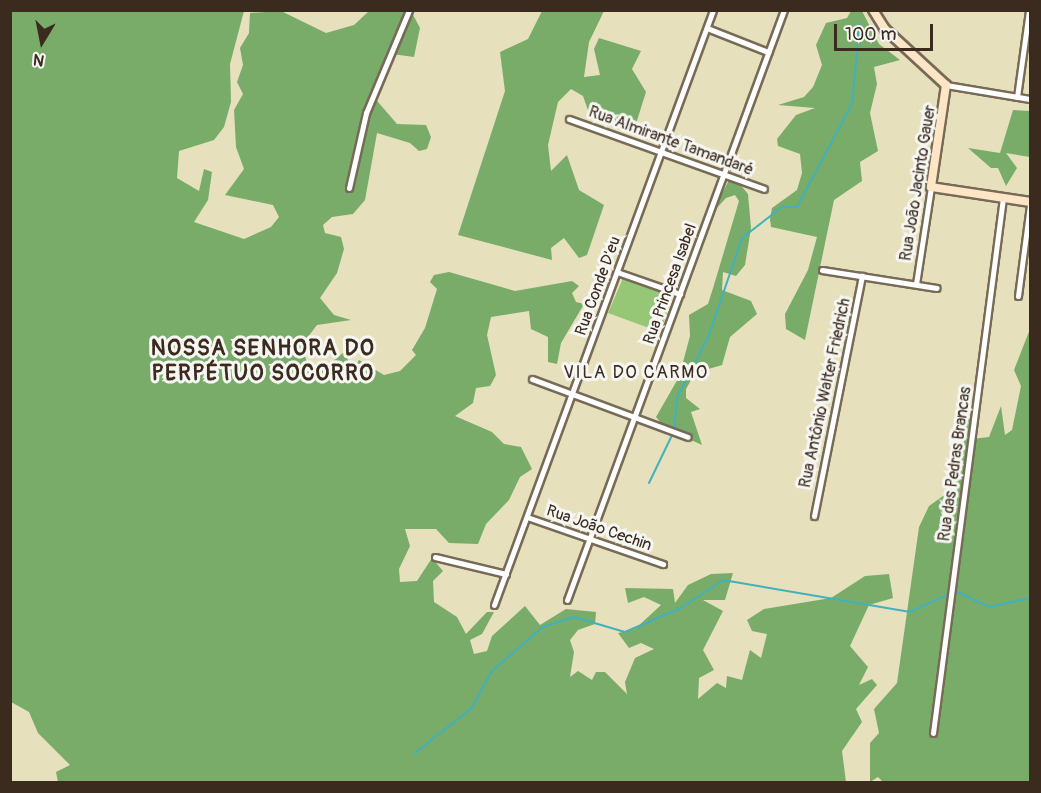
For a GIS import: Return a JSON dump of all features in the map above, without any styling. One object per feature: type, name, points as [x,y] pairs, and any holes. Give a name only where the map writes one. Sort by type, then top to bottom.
[{"type":"street","points":[[349,188],[366,113],[409,10]]},
{"type":"street","name":"Rua Conde D'eu","points":[[494,605],[713,10]]},
{"type":"street","name":"Rua Princesa Isabel","points":[[567,600],[784,10]]},
{"type":"street","points":[[873,10],[885,29],[946,85],[1030,99]]},
{"type":"street","points":[[1017,97],[1029,10]]},
{"type":"street","points":[[707,28],[768,52]]},
{"type":"street","name":"Rua João Jacinto Gauer","points":[[916,284],[946,85]]},
{"type":"street","name":"Rua Almirante Tamandaré","points":[[569,119],[764,189]]},
{"type":"street","points":[[931,187],[1030,204],[1018,296]]},
{"type":"street","name":"Rua das Pedras Brancas","points":[[933,733],[1003,198]]},
{"type":"street","name":"Rua João Jacinto Gauer","points":[[822,270],[937,288]]},
{"type":"street","points":[[617,272],[680,294]]},
{"type":"street","name":"Rua Antônio Walter Friedrich","points":[[814,516],[862,276]]},
{"type":"street","points":[[532,379],[688,437]]},
{"type":"street","name":"Rua João Cechin","points":[[527,518],[663,564]]},
{"type":"street","points":[[435,557],[506,574]]},
{"type":"green space","points":[[11,11],[244,11],[230,64],[231,102],[224,127],[214,140],[179,151],[177,178],[199,191],[204,169],[212,172],[208,200],[194,222],[244,239],[271,227],[279,217],[273,205],[225,195],[244,169],[236,147],[234,110],[243,94],[237,82],[243,65],[240,48],[249,33],[250,13],[281,11],[326,33],[354,25],[369,11],[411,11],[420,28],[414,57],[392,54],[372,95],[397,124],[426,125],[431,137],[427,149],[419,151],[410,143],[377,133],[365,200],[353,214],[332,217],[323,225],[325,233],[341,237],[344,249],[337,273],[320,298],[334,315],[351,320],[317,325],[301,346],[307,362],[325,368],[344,352],[353,370],[359,360],[384,375],[400,371],[416,355],[412,350],[425,328],[437,289],[430,282],[434,275],[449,272],[515,291],[572,281],[579,286],[572,293],[576,302],[584,304],[561,343],[557,364],[548,362],[548,337],[531,329],[529,311],[491,317],[487,335],[496,375],[490,386],[476,388],[473,403],[455,416],[492,432],[504,444],[521,447],[532,469],[520,477],[509,500],[486,524],[478,544],[449,543],[436,529],[405,529],[410,546],[399,569],[400,582],[417,581],[432,558],[443,571],[433,581],[434,602],[457,617],[466,634],[487,612],[494,612],[482,634],[470,640],[474,654],[487,651],[492,636],[525,606],[540,625],[566,609],[596,612],[595,624],[578,630],[570,640],[574,652],[570,677],[578,671],[592,680],[596,672],[605,672],[627,694],[625,682],[635,658],[654,649],[641,643],[629,648],[618,633],[635,629],[661,605],[644,597],[628,603],[625,588],[673,589],[675,603],[688,585],[711,574],[733,573],[725,600],[703,600],[723,611],[703,650],[714,670],[699,678],[698,699],[717,683],[726,688],[727,676],[742,680],[750,650],[761,658],[767,634],[752,631],[747,620],[764,609],[831,598],[865,576],[889,574],[893,598],[869,605],[850,646],[868,667],[859,685],[872,679],[877,685],[856,709],[862,722],[842,751],[846,782],[58,782],[56,772],[70,765],[38,733],[29,712],[11,702]]},
{"type":"green space","points":[[542,11],[604,11],[589,42],[584,77],[600,75],[594,49],[599,38],[641,51],[632,69],[646,92],[634,130],[590,116],[583,96],[571,89],[558,102],[548,145],[551,171],[567,155],[579,190],[604,205],[587,255],[579,258],[564,238],[551,248],[552,260],[458,235],[505,91],[500,52],[528,39]]},
{"type":"green space","points":[[851,11],[862,11],[879,44],[900,60],[874,67],[877,84],[870,113],[878,151],[860,162],[862,181],[834,200],[805,340],[786,329],[785,314],[808,270],[817,237],[771,227],[770,219],[772,208],[797,190],[802,173],[800,154],[778,146],[777,139],[796,115],[815,108],[778,105],[804,97],[813,87],[822,65],[816,45],[826,23],[847,18]]},
{"type":"green space","points":[[1013,110],[1030,111],[1030,157],[1006,153],[1017,168],[1006,186],[998,168],[991,168],[968,148],[1000,153]]},
{"type":"green space","points":[[729,180],[738,182],[748,194],[751,228],[745,265],[736,276],[723,272],[722,290],[751,301],[757,314],[730,337],[722,365],[695,373],[686,389],[686,398],[700,409],[691,412],[702,445],[665,428],[656,417],[679,377],[690,336],[689,315],[708,304],[714,285],[739,201],[735,195],[726,198],[713,212]]},
{"type":"green space","points":[[623,278],[673,296],[660,332],[608,313]]},
{"type":"green space","points":[[1030,329],[1030,782],[883,782],[878,777],[870,782],[870,743],[879,733],[874,709],[897,683],[919,527],[929,506],[950,491],[957,475],[958,425],[976,414],[972,439],[989,437],[1001,406],[1005,435],[1012,430],[1021,386],[1014,370]]},
{"type":"waterway","points":[[649,483],[674,431],[677,398],[709,335],[742,238],[782,207],[797,207],[852,104],[860,23]]},
{"type":"waterway","points":[[415,753],[472,708],[491,672],[543,627],[574,617],[625,632],[681,608],[723,580],[910,612],[955,591],[989,607],[1030,598]]},
{"type":"district","name":"NOSSA SENHORA DO PERPÉTUO SOCORRO","points":[[263,360]]},
{"type":"district","name":"VILA DO CARMO","points":[[636,373]]}]
